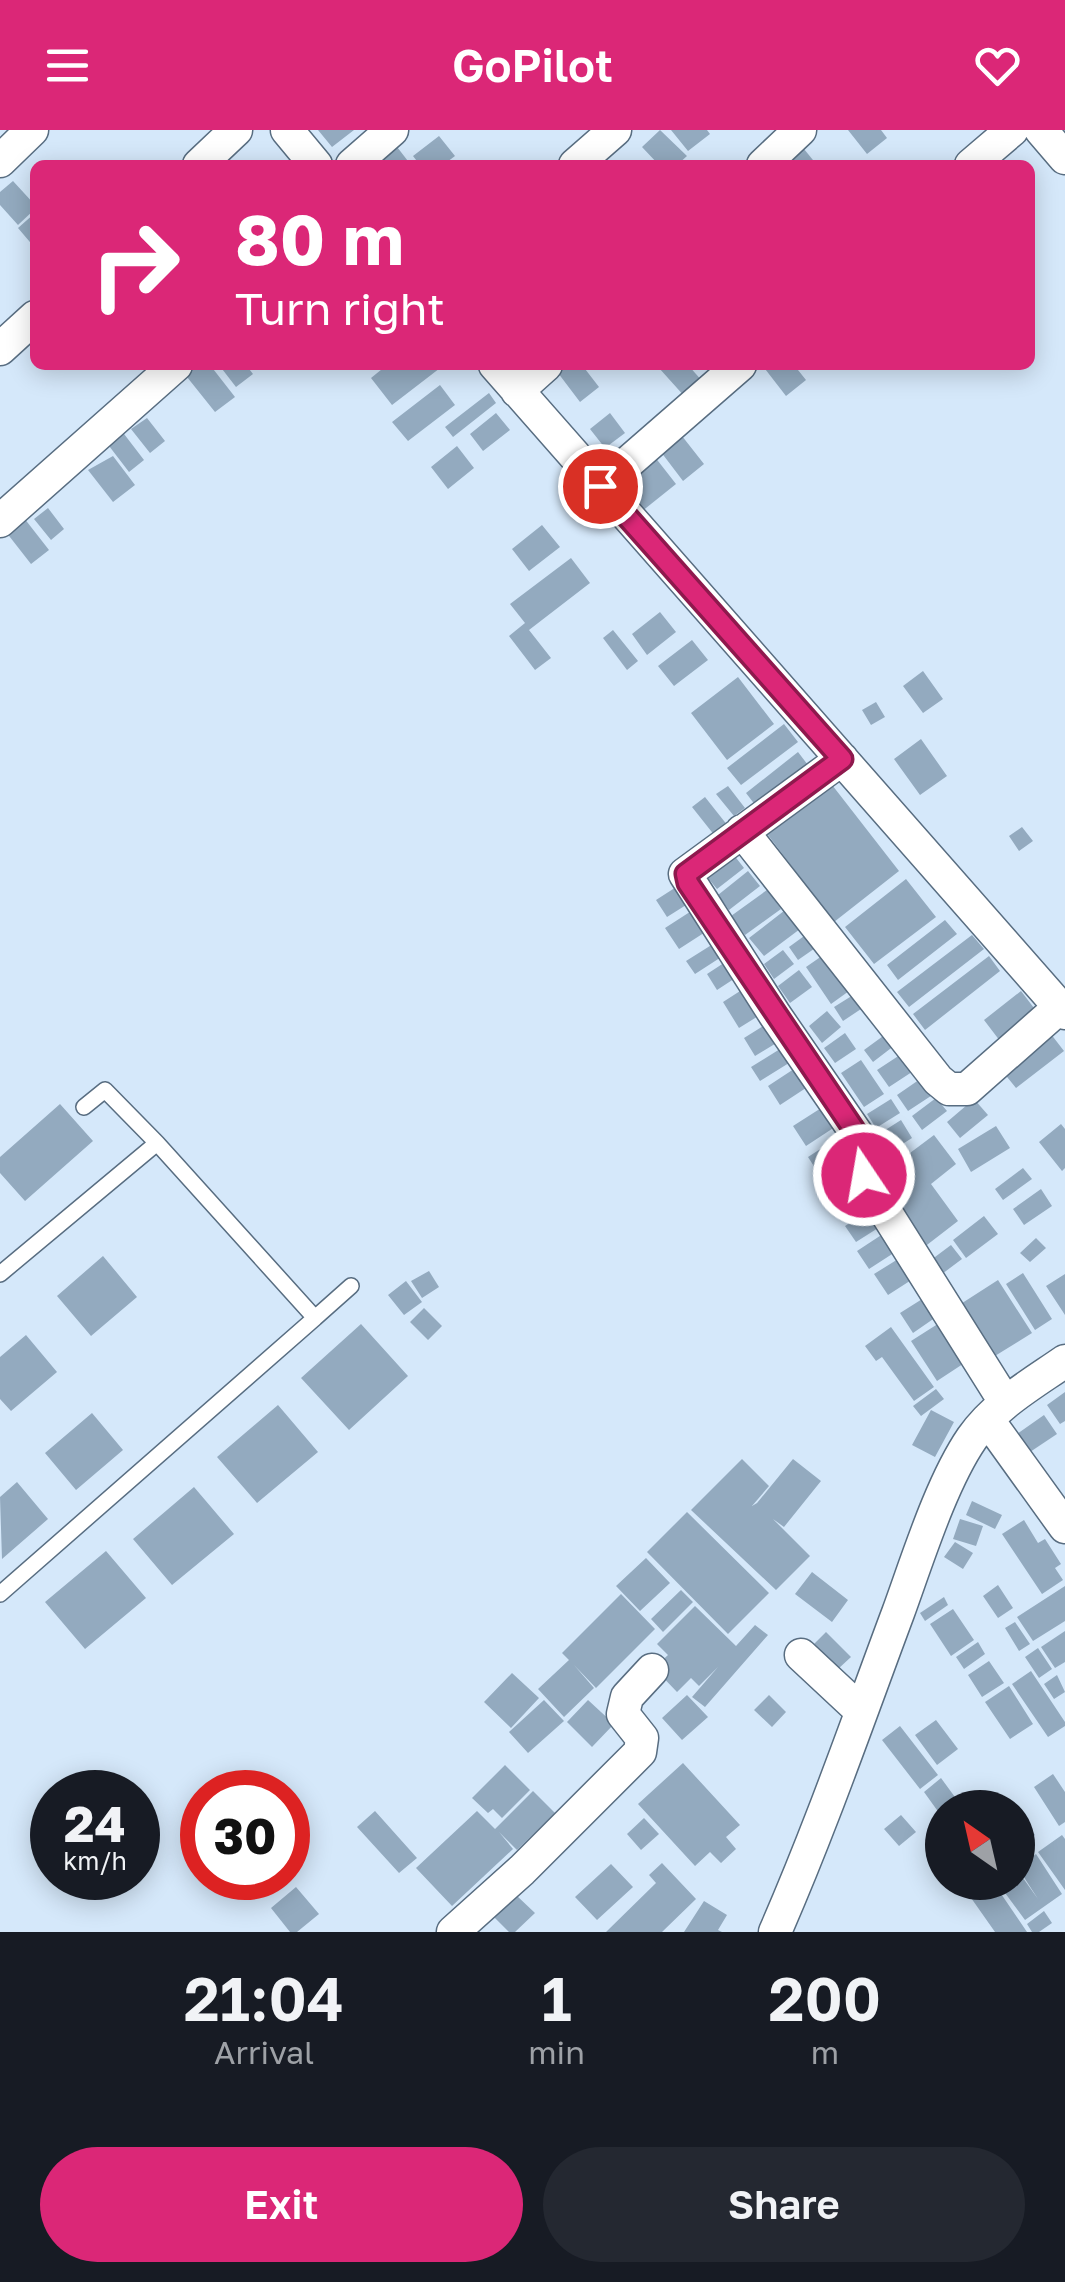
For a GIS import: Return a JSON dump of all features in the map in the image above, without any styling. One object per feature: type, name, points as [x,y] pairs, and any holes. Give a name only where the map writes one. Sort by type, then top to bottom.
[{"type":"street","points":[[0,161],[32,130]]},
{"type":"street","points":[[204,160],[236,130]]},
{"type":"street","points":[[287,130],[312,160]]},
{"type":"street","points":[[358,160],[392,130]]},
{"type":"street","points":[[581,160],[616,130]]},
{"type":"street","points":[[767,160],[800,130]]},
{"type":"street","points":[[978,160],[1012,130]]},
{"type":"street","points":[[1041,130],[1065,158]]},
{"type":"street","points":[[0,349],[30,321]]},
{"type":"street","points":[[0,521],[170,370]]},
{"type":"street","points":[[499,370],[1062,1010],[967,1089],[949,1089],[742,831]]},
{"type":"street","points":[[518,391],[541,370]]},
{"type":"street","points":[[600,486],[734,370]]},
{"type":"street","points":[[842,759],[686,874],[688,883],[870,1155],[864,1175],[870,1188],[1065,1527]]},
{"type":"street","points":[[774,1932],[810,1852],[926,1537],[961,1456],[997,1411],[1065,1361]]},
{"type":"street","points":[[801,1656],[862,1711]]},
{"type":"street","points":[[453,1932],[522,1870],[640,1752],[642,1738],[623,1714],[627,1697],[652,1670]]},
{"type":"lane","points":[[84,1107],[105,1090],[157,1142],[314,1318]]},
{"type":"lane","points":[[0,1274],[157,1142]]},
{"type":"lane","points":[[0,1594],[352,1286]]},
{"type":"building","points":[[318,130],[354,130],[332,147]]},
{"type":"building","points":[[660,130],[687,156],[683,160],[654,160],[642,147]]},
{"type":"building","points":[[671,130],[707,130],[710,134],[688,151]]},
{"type":"building","points":[[848,130],[881,130],[887,138],[867,154]]},
{"type":"building","points":[[439,136],[455,156],[450,160],[416,160],[413,156]]},
{"type":"building","points":[[394,143],[407,160],[372,160]]},
{"type":"building","points":[[804,149],[813,160],[790,160]]},
{"type":"building","points":[[13,181],[30,200],[30,214],[18,225],[0,205],[0,192]]},
{"type":"building","points":[[30,217],[30,242],[18,228]]},
{"type":"building","points":[[214,370],[235,397],[215,412],[183,372]]},
{"type":"building","points":[[223,370],[250,370],[253,374],[236,387]]},
{"type":"building","points":[[381,370],[438,370],[392,405],[371,378]]},
{"type":"building","points":[[556,370],[586,370],[599,387],[580,402]]},
{"type":"building","points":[[661,370],[692,370],[703,382],[686,398]]},
{"type":"building","points":[[766,370],[798,370],[806,380],[786,396]]},
{"type":"building","points":[[440,385],[455,405],[408,441],[392,422]]},
{"type":"building","points":[[489,393],[496,403],[453,437],[445,427]]},
{"type":"building","points":[[496,413],[510,430],[483,451],[470,434]]},
{"type":"building","points":[[610,413],[625,433],[605,448],[590,429]]},
{"type":"building","points":[[147,418],[165,441],[150,453],[131,429]]},
{"type":"building","points":[[121,430],[144,460],[129,472],[106,442]]},
{"type":"building","points":[[682,436],[704,464],[683,481],[661,452]]},
{"type":"building","points":[[457,446],[474,468],[448,489],[431,467]]},
{"type":"building","points":[[651,452],[676,484],[636,516],[611,484]]},
{"type":"building","points":[[113,456],[135,485],[113,502],[88,470]]},
{"type":"building","points":[[48,508],[64,529],[51,540],[34,519]]},
{"type":"building","points":[[24,518],[49,550],[31,564],[6,532]]},
{"type":"building","points":[[542,525],[560,547],[529,571],[512,549]]},
{"type":"building","points":[[571,558],[590,583],[529,630],[551,658],[535,670],[509,636],[525,623],[510,604]]},
{"type":"building","points":[[660,612],[676,632],[647,655],[632,634]]},
{"type":"building","points":[[613,630],[638,661],[627,670],[603,638]]},
{"type":"building","points":[[692,640],[708,660],[674,686],[658,666]]},
{"type":"building","points":[[923,671],[943,699],[923,713],[903,686]]},
{"type":"building","points":[[738,677],[774,724],[727,760],[691,713]]},
{"type":"building","points":[[876,702],[885,717],[871,725],[862,710]]},
{"type":"building","points":[[784,724],[798,742],[741,785],[727,768]]},
{"type":"building","points":[[921,739],[947,776],[920,795],[894,759]]},
{"type":"building","points":[[798,752],[811,769],[759,810],[746,793]]},
{"type":"building","points":[[829,781],[899,871],[834,922],[765,831]]},
{"type":"building","points":[[728,786],[745,808],[734,816],[716,794]]},
{"type":"building","points":[[705,797],[728,826],[715,836],[692,807]]},
{"type":"building","points":[[1022,827],[1033,841],[1019,851],[1009,836]]},
{"type":"building","points":[[730,850],[744,868],[717,889],[703,872]]},
{"type":"building","points":[[748,871],[760,886],[729,910],[718,895]]},
{"type":"building","points":[[906,879],[936,917],[874,964],[845,927]]},
{"type":"building","points":[[684,882],[694,900],[667,917],[656,900]]},
{"type":"building","points":[[767,890],[781,909],[745,935],[731,916]]},
{"type":"building","points":[[789,907],[804,926],[764,956],[749,938]]},
{"type":"building","points":[[696,908],[710,929],[679,949],[665,928]]},
{"type":"building","points":[[945,920],[957,934],[898,980],[887,965]]},
{"type":"building","points":[[811,931],[821,944],[798,960],[789,947]]},
{"type":"building","points":[[972,935],[984,949],[909,1007],[897,992]]},
{"type":"building","points":[[721,939],[729,952],[695,974],[686,961]]},
{"type":"building","points":[[832,949],[856,986],[831,1004],[806,967]]},
{"type":"building","points":[[783,950],[794,964],[774,979],[764,964]]},
{"type":"building","points":[[989,956],[1000,971],[925,1030],[913,1014]]},
{"type":"building","points":[[733,957],[743,973],[717,990],[707,974]]},
{"type":"building","points":[[799,970],[812,987],[790,1003],[778,986]]},
{"type":"building","points":[[751,984],[768,1010],[739,1028],[723,1002]]},
{"type":"building","points":[[1021,991],[1037,1012],[1000,1041],[984,1020]]},
{"type":"building","points":[[858,992],[867,1005],[843,1021],[834,1007]]},
{"type":"building","points":[[827,1011],[841,1027],[822,1043],[809,1026]]},
{"type":"building","points":[[771,1021],[783,1039],[755,1056],[744,1038]]},
{"type":"building","points":[[1047,1029],[1064,1051],[1016,1088],[999,1067]]},
{"type":"building","points":[[890,1031],[899,1042],[873,1062],[864,1050]]},
{"type":"building","points":[[845,1033],[856,1049],[835,1063],[824,1048]]},
{"type":"building","points":[[788,1044],[797,1058],[760,1081],[751,1067]]},
{"type":"building","points":[[906,1051],[918,1068],[889,1087],[877,1070]]},
{"type":"building","points":[[861,1060],[884,1094],[864,1107],[841,1073]]},
{"type":"building","points":[[800,1065],[812,1084],[780,1105],[768,1086]]},
{"type":"building","points":[[926,1075],[937,1092],[908,1111],[897,1095]]},
{"type":"building","points":[[936,1098],[947,1111],[922,1130],[912,1116]]},
{"type":"building","points":[[891,1099],[900,1113],[876,1128],[867,1114]]},
{"type":"building","points":[[974,1099],[988,1115],[960,1138],[947,1122]]},
{"type":"building","points":[[829,1103],[841,1123],[806,1146],[793,1126]]},
{"type":"building","points":[[60,1104],[93,1141],[25,1201],[0,1173],[0,1157]]},
{"type":"building","points":[[901,1120],[912,1138],[890,1152],[879,1134]]},
{"type":"building","points":[[1061,1124],[1065,1129],[1062,1171],[1039,1142]]},
{"type":"building","points":[[996,1126],[1010,1148],[971,1172],[958,1149]]},
{"type":"building","points":[[845,1133],[854,1147],[817,1171],[808,1157]]},
{"type":"building","points":[[934,1135],[956,1164],[931,1184],[958,1221],[923,1248],[891,1205],[908,1192],[890,1168]]},
{"type":"building","points":[[847,1162],[854,1173],[824,1192],[817,1181]]},
{"type":"building","points":[[1023,1168],[1032,1179],[1003,1200],[995,1189]]},
{"type":"building","points":[[858,1182],[870,1201],[840,1220],[828,1201]]},
{"type":"building","points":[[1041,1189],[1052,1206],[1024,1225],[1013,1209]]},
{"type":"building","points":[[875,1207],[886,1223],[856,1242],[845,1226]]},
{"type":"building","points":[[984,1216],[998,1234],[966,1258],[953,1240]]},
{"type":"building","points":[[892,1228],[903,1247],[869,1269],[857,1251]]},
{"type":"building","points":[[1036,1238],[1046,1248],[1030,1262],[1020,1253]]},
{"type":"building","points":[[951,1245],[962,1259],[942,1274],[931,1260]]},
{"type":"building","points":[[103,1256],[137,1297],[91,1336],[57,1296]]},
{"type":"building","points":[[903,1256],[916,1277],[888,1295],[874,1274]]},
{"type":"building","points":[[429,1271],[439,1287],[422,1298],[411,1281]]},
{"type":"building","points":[[1023,1273],[1052,1319],[1035,1330],[1006,1284]]},
{"type":"building","points":[[1065,1274],[1065,1315],[1046,1286]]},
{"type":"building","points":[[998,1280],[1032,1333],[990,1359],[956,1307]]},
{"type":"building","points":[[406,1281],[422,1302],[404,1315],[388,1295]]},
{"type":"building","points":[[927,1296],[939,1315],[913,1333],[900,1313]]},
{"type":"building","points":[[424,1308],[442,1326],[428,1340],[410,1322]]},
{"type":"building","points":[[944,1320],[969,1360],[937,1381],[911,1341]]},
{"type":"building","points":[[361,1324],[408,1376],[349,1430],[301,1378]]},
{"type":"building","points":[[891,1327],[934,1387],[914,1401],[882,1357],[876,1361],[865,1346]]},
{"type":"building","points":[[26,1335],[57,1372],[11,1411],[0,1399],[0,1357]]},
{"type":"building","points":[[936,1389],[944,1399],[921,1416],[913,1406]]},
{"type":"building","points":[[1065,1392],[1065,1421],[1060,1424],[1047,1405]]},
{"type":"building","points":[[278,1405],[318,1452],[257,1503],[217,1457]]},
{"type":"building","points":[[931,1410],[954,1422],[935,1457],[912,1445]]},
{"type":"building","points":[[92,1413],[123,1450],[76,1490],[45,1453]]},
{"type":"building","points":[[1044,1415],[1057,1434],[1030,1452],[1017,1434]]},
{"type":"building","points":[[742,1459],[769,1486],[752,1506],[793,1459],[821,1481],[784,1527],[773,1519],[810,1556],[776,1590],[691,1510]]},
{"type":"building","points":[[17,1482],[48,1519],[2,1559],[0,1497]]},
{"type":"building","points":[[194,1487],[234,1534],[172,1585],[133,1539]]},
{"type":"building","points":[[972,1501],[1002,1515],[995,1529],[966,1515]]},
{"type":"building","points":[[687,1512],[769,1593],[728,1634],[647,1552]]},
{"type":"building","points":[[960,1519],[983,1526],[976,1546],[953,1539]]},
{"type":"building","points":[[1024,1520],[1038,1543],[1045,1539],[1061,1564],[1055,1568],[1063,1580],[1042,1594],[1002,1534]]},
{"type":"building","points":[[955,1542],[973,1553],[963,1569],[944,1557]]},
{"type":"building","points":[[106,1551],[146,1598],[85,1649],[45,1602]]},
{"type":"building","points":[[646,1558],[670,1583],[640,1611],[616,1586]]},
{"type":"building","points":[[812,1572],[848,1600],[832,1622],[795,1594]]},
{"type":"building","points":[[998,1585],[1013,1608],[998,1618],[983,1596]]},
{"type":"building","points":[[1065,1586],[1065,1621],[1033,1641],[1017,1617]]},
{"type":"building","points":[[681,1590],[693,1602],[663,1632],[651,1619]]},
{"type":"building","points":[[621,1594],[655,1629],[596,1688],[574,1665],[594,1688],[564,1717],[538,1689],[569,1660],[562,1653]]},
{"type":"building","points":[[944,1597],[948,1605],[925,1621],[920,1613]]},
{"type":"building","points":[[695,1606],[736,1646],[755,1625],[768,1635],[705,1707],[692,1697],[718,1667],[699,1686],[691,1678],[677,1692],[654,1668],[668,1655],[657,1644]]},
{"type":"building","points":[[953,1609],[974,1640],[951,1656],[930,1624]]},
{"type":"building","points":[[1015,1622],[1030,1644],[1019,1651],[1005,1628]]},
{"type":"building","points":[[1065,1631],[1065,1662],[1055,1668],[1041,1647]]},
{"type":"building","points":[[826,1632],[851,1657],[838,1669],[814,1644]]},
{"type":"building","points":[[978,1642],[985,1654],[964,1669],[956,1657]]},
{"type":"building","points":[[1038,1648],[1052,1669],[1039,1678],[1025,1657]]},
{"type":"building","points":[[989,1661],[1004,1683],[982,1697],[968,1675]]},
{"type":"building","points":[[1031,1671],[1065,1722],[1048,1737],[1012,1684]]},
{"type":"building","points":[[512,1673],[539,1698],[511,1728],[484,1702]]},
{"type":"building","points":[[1057,1675],[1065,1692],[1054,1699],[1044,1684]]},
{"type":"building","points":[[1009,1686],[1033,1724],[1010,1739],[985,1702]]},
{"type":"building","points":[[687,1695],[708,1717],[682,1740],[662,1718]]},
{"type":"building","points":[[769,1695],[786,1712],[772,1727],[754,1710]]},
{"type":"building","points":[[544,1700],[564,1721],[528,1753],[509,1732]]},
{"type":"building","points":[[588,1700],[614,1724],[592,1747],[567,1722]]},
{"type":"building","points":[[936,1720],[958,1749],[937,1765],[915,1735]]},
{"type":"building","points":[[900,1726],[938,1775],[920,1789],[882,1740]]},
{"type":"building","points":[[683,1763],[740,1825],[726,1837],[736,1849],[721,1863],[710,1852],[695,1866],[638,1804]]},
{"type":"building","points":[[505,1765],[530,1790],[502,1818],[493,1809],[488,1813],[472,1798]]},
{"type":"building","points":[[1053,1774],[1065,1792],[1065,1822],[1059,1826],[1034,1787]]},
{"type":"building","points":[[941,1778],[950,1790],[926,1790]]},
{"type":"building","points":[[533,1791],[555,1813],[517,1850],[499,1832],[513,1849],[452,1906],[416,1868],[477,1811],[495,1829]]},
{"type":"building","points":[[375,1811],[417,1858],[399,1873],[357,1827]]},
{"type":"building","points":[[901,1815],[916,1832],[899,1846],[884,1829]]},
{"type":"building","points":[[644,1818],[659,1834],[641,1850],[627,1834]]},
{"type":"building","points":[[1062,1835],[1065,1839],[1065,1890],[1038,1852]]},
{"type":"building","points":[[1035,1855],[1062,1894],[1025,1920],[1010,1900],[1035,1900],[1035,1895],[1038,1899]]},
{"type":"building","points":[[662,1863],[696,1899],[662,1932],[606,1932],[656,1883],[649,1875]]},
{"type":"building","points":[[611,1864],[633,1887],[597,1920],[575,1897]]},
{"type":"building","points":[[516,1895],[535,1913],[515,1932],[509,1932],[494,1917]]},
{"type":"building","points":[[281,1900],[307,1900],[319,1914],[297,1932],[290,1932],[271,1908]]},
{"type":"building","points":[[973,1900],[1005,1900],[1027,1932],[995,1932]]},
{"type":"building","points":[[704,1901],[727,1915],[718,1930],[722,1932],[684,1932]]},
{"type":"building","points":[[1044,1911],[1052,1923],[1032,1932],[1027,1924]]},
{"type":"route","points":[[600,486],[842,759],[686,874],[688,883],[870,1155],[864,1175]]}]
